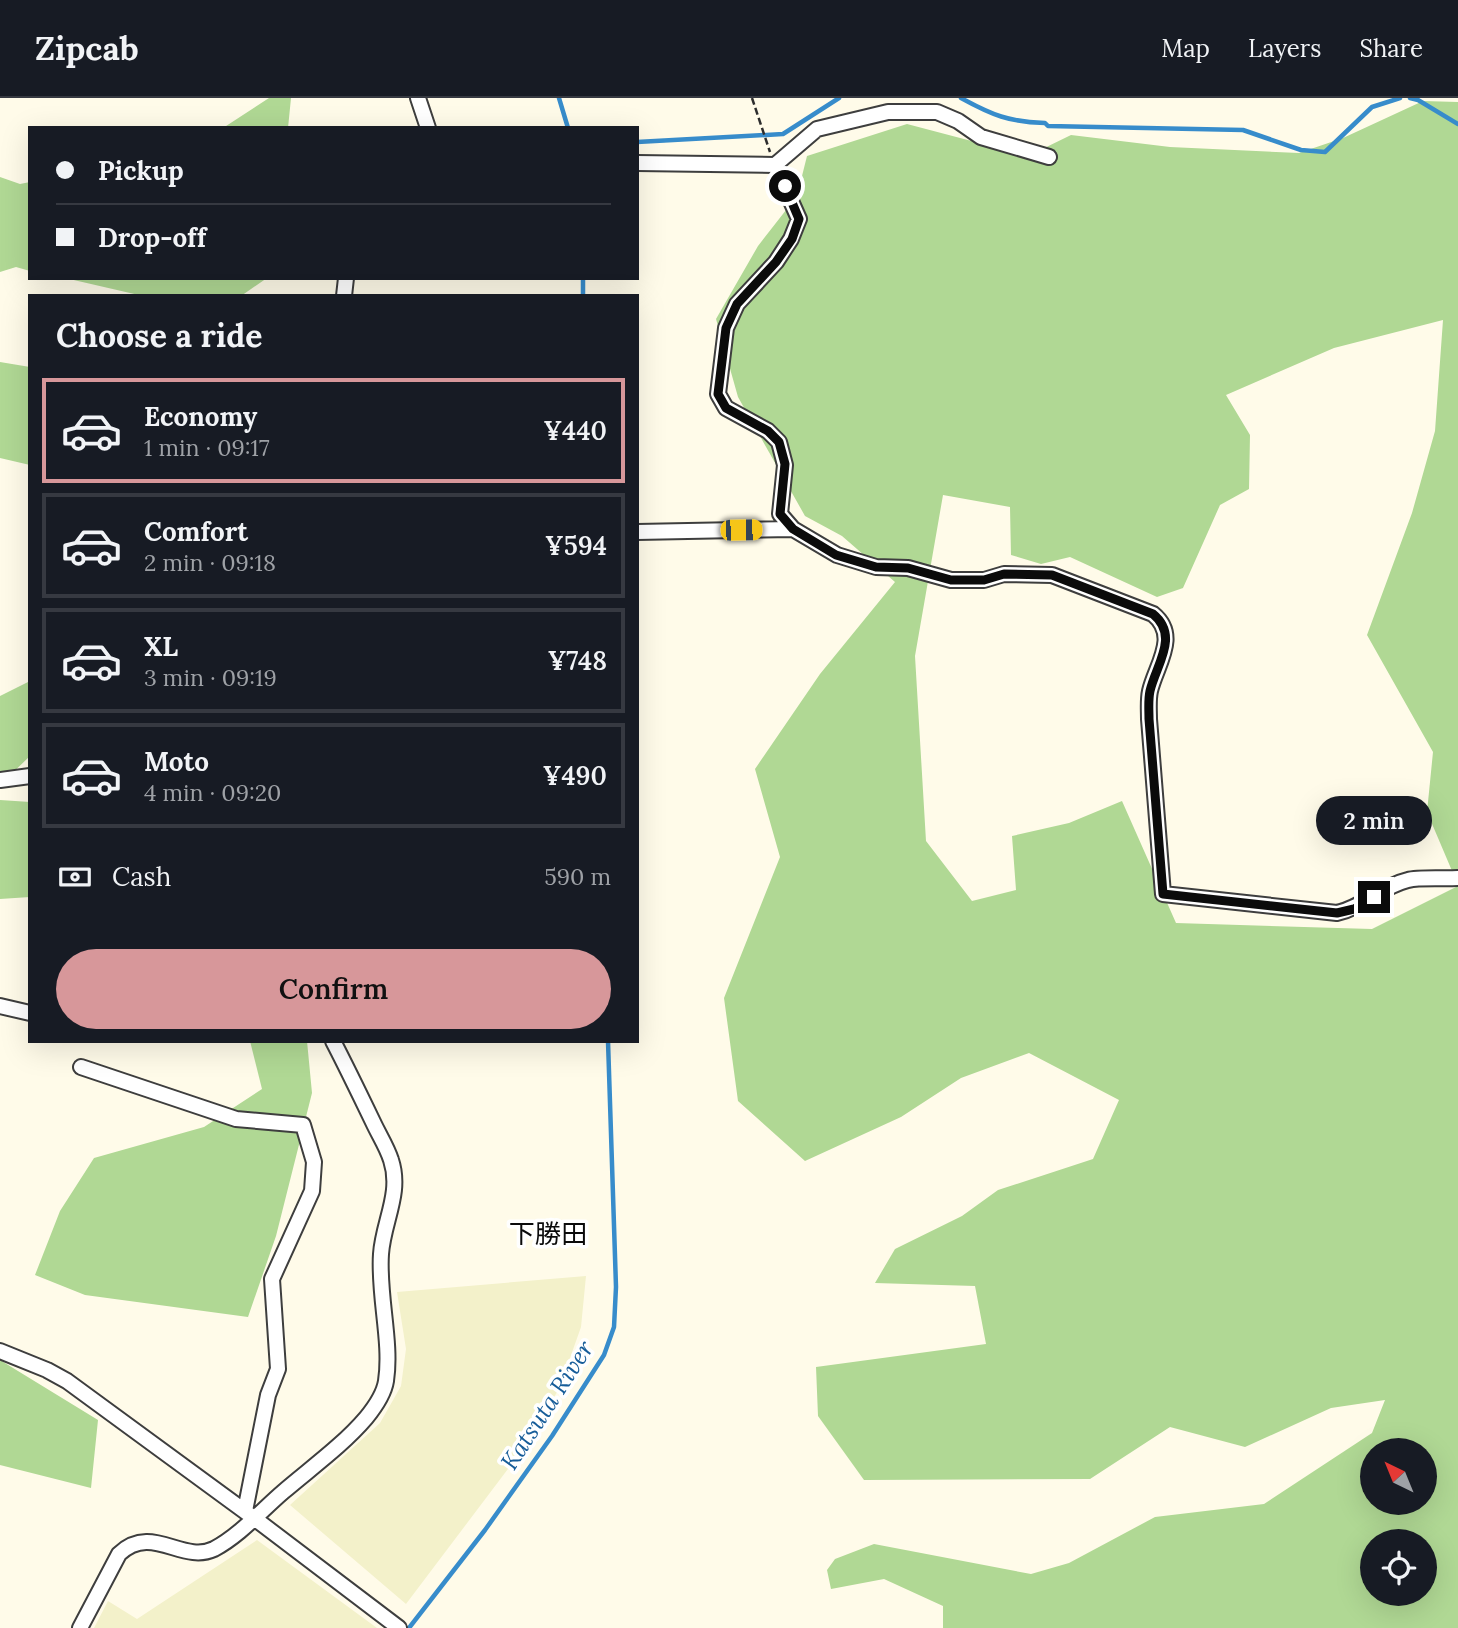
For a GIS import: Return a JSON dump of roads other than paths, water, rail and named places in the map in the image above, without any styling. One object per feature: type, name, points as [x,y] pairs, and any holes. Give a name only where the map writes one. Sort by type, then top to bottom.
[{"type":"street","points":[[418,98],[427,126]]},
{"type":"street","points":[[639,163],[775,165],[817,129],[887,112],[937,111],[981,137],[1049,157]]},
{"type":"street","points":[[775,165],[799,219],[792,239],[776,262],[737,304],[726,328],[718,394],[726,408],[768,431],[779,442],[785,464],[780,514],[793,529],[836,555],[876,567],[908,568],[951,580],[984,580],[1004,574],[1052,575],[1153,614],[1163,622],[1166,642],[1150,692],[1149,719],[1163,894],[1337,913],[1354,909],[1410,878],[1458,878]]},
{"type":"street","points":[[639,532],[793,529]]},
{"type":"street","points":[[0,780],[28,776]]},
{"type":"street","points":[[0,1006],[28,1013]]},
{"type":"street","points":[[80,1628],[119,1554],[128,1546],[150,1541],[199,1552],[213,1549],[249,1514],[366,1419],[379,1399],[386,1381],[379,1287],[381,1250],[392,1207],[392,1161],[335,1043]]},
{"type":"street","points":[[81,1067],[236,1119],[303,1125],[313,1162],[312,1191],[272,1279],[278,1369],[268,1395],[249,1514]]},
{"type":"street","points":[[0,1351],[47,1370],[66,1381],[249,1514],[399,1628]]},
{"type":"waterway","name":"Katsuta River","points":[[559,98],[567,126]]},
{"type":"waterway","points":[[639,142],[783,134],[839,98]]},
{"type":"waterway","points":[[961,98],[1001,116],[1045,123],[1048,126],[1243,130],[1301,150],[1325,152],[1372,107],[1400,98]]},
{"type":"waterway","points":[[1410,98],[1458,124]]},
{"type":"waterway","name":"Katsuta River","points":[[583,280],[583,294]]},
{"type":"waterway","name":"Katsuta River","points":[[409,1628],[485,1530],[552,1436],[604,1355],[614,1327],[616,1287],[608,1043]]},
{"type":"district","name":"下勝田","points":[[548,1233]]}]
